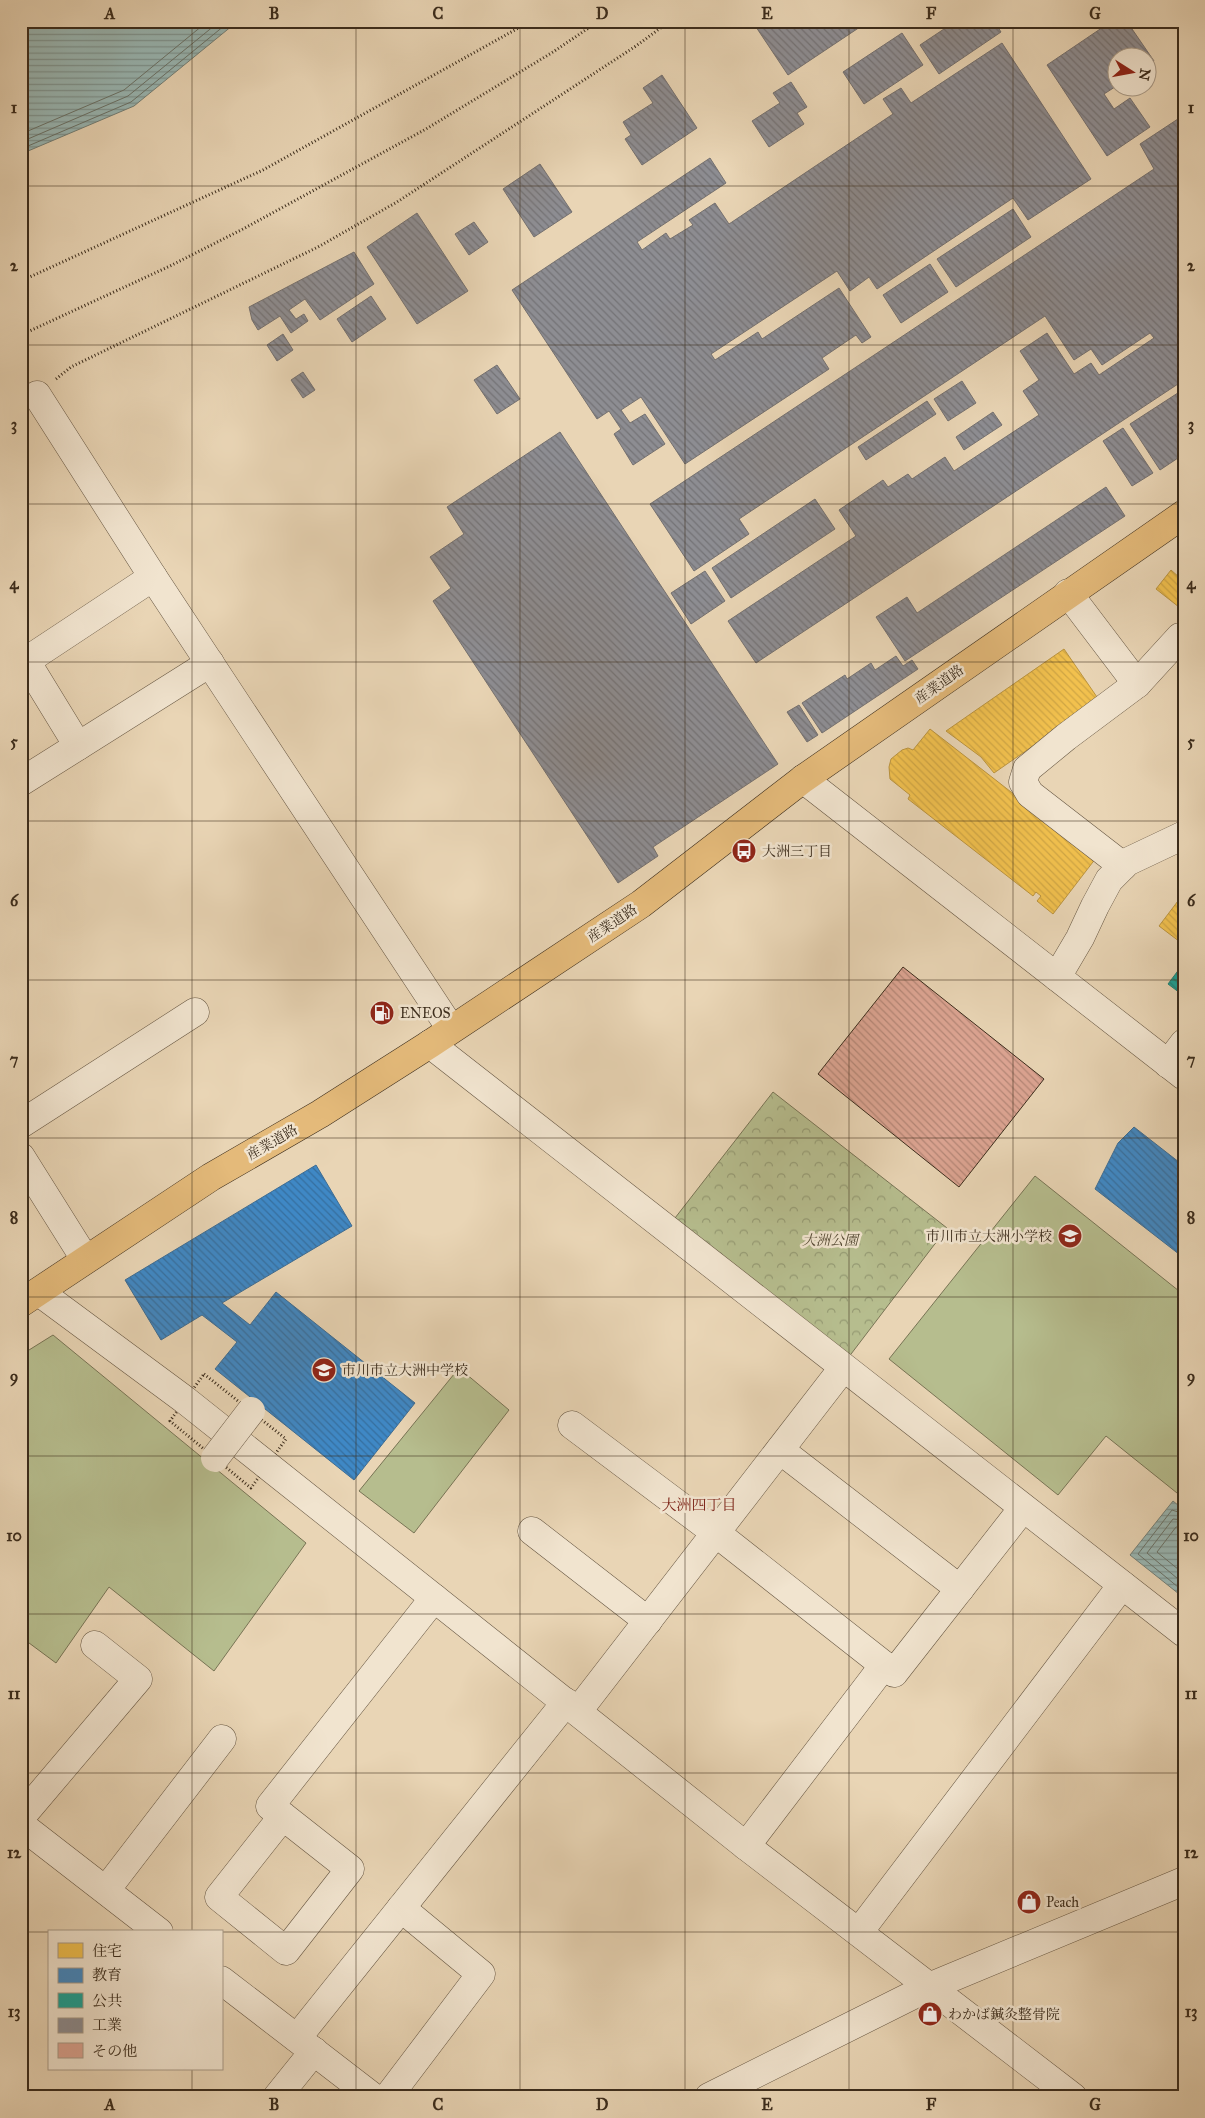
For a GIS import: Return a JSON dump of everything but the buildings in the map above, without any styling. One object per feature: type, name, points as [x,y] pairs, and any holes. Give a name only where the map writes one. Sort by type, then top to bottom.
[{"type":"main road","name":"産業道路","points":[[30,1297],[211,1177],[320,1114],[641,904],[803,779],[1184,514]]},
{"type":"street","points":[[37,395],[210,663],[441,1036],[843,1368],[1184,1633]]},
{"type":"street","points":[[78,746],[26,661],[153,576]]},
{"type":"street","points":[[1068,593],[1137,684]]},
{"type":"street","points":[[1123,866],[1030,794],[1023,782],[1027,770],[1066,737],[1137,684],[1180,637]]},
{"type":"street","points":[[21,782],[210,663]]},
{"type":"street","points":[[803,779],[1057,977],[1178,1061]]},
{"type":"street","points":[[1057,977],[1080,938],[1094,906],[1109,880],[1127,862],[1184,835]]},
{"type":"street","points":[[21,1124],[195,1012]]},
{"type":"street","points":[[22,1158],[85,1259]]},
{"type":"street","points":[[30,1297],[185,1400],[746,1846],[1073,2097]]},
{"type":"street","points":[[277,2097],[305,2045],[401,1908],[572,1707],[648,1621],[843,1368]]},
{"type":"street","points":[[215,1458],[251,1411]]},
{"type":"street","points":[[572,1424],[716,1533],[894,1673],[1024,1508]]},
{"type":"street","points":[[780,1450],[960,1589]]},
{"type":"street","points":[[532,1531],[648,1621]]},
{"type":"street","points":[[859,1932],[1122,1585]]},
{"type":"street","points":[[283,1816],[218,1897],[286,1951],[350,1870],[283,1816],[270,1806],[434,1598]]},
{"type":"street","points":[[21,1816],[138,1679],[95,1645]]},
{"type":"street","points":[[746,1846],[884,1665]]},
{"type":"street","points":[[106,1890],[222,1739]]},
{"type":"street","points":[[21,1825],[156,1930]]},
{"type":"street","points":[[709,2097],[929,1987],[1184,1881]]},
{"type":"street","points":[[388,2097],[481,1974],[401,1908]]},
{"type":"street","points":[[222,1981],[373,2097]]},
{"type":"path","points":[[21,281],[263,170],[531,21]]},
{"type":"path","points":[[21,335],[170,266],[243,228],[426,128],[553,52],[599,21]]},
{"type":"path","points":[[37,395],[71,368],[318,247],[397,202],[636,46],[670,21]]},
{"type":"green space","name":"大洲公園","points":[[773,1092],[947,1228],[848,1358],[675,1218]]},
{"type":"green space","points":[[1035,1176],[1184,1295],[1184,1485],[1177,1493],[1106,1436],[1058,1495],[889,1359]]},
{"type":"green space","points":[[53,1335],[306,1543],[214,1671],[109,1587],[56,1663],[21,1637],[21,1355]]},
{"type":"green space","points":[[459,1368],[509,1410],[414,1533],[359,1491]]},
{"type":"water","points":[[21,21],[238,21],[134,106],[21,154]]},
{"type":"water","points":[[1173,1501],[1184,1510],[1184,1598],[1130,1555]]},
{"type":"place","name":"大洲三丁目","points":[[744,851]]},
{"type":"place","name":"ENEOS","points":[[382,1013]]},
{"type":"place","name":"市川市立大洲小学校","points":[[1070,1236]]},
{"type":"place","name":"市川市立大洲中学校","points":[[324,1370]]},
{"type":"place","name":"Peach","points":[[1029,1902]]},
{"type":"place","name":"わかば鍼灸整骨院","points":[[930,2014]]},
{"type":"district","name":"大洲四丁目","points":[[699,1505]]}]
